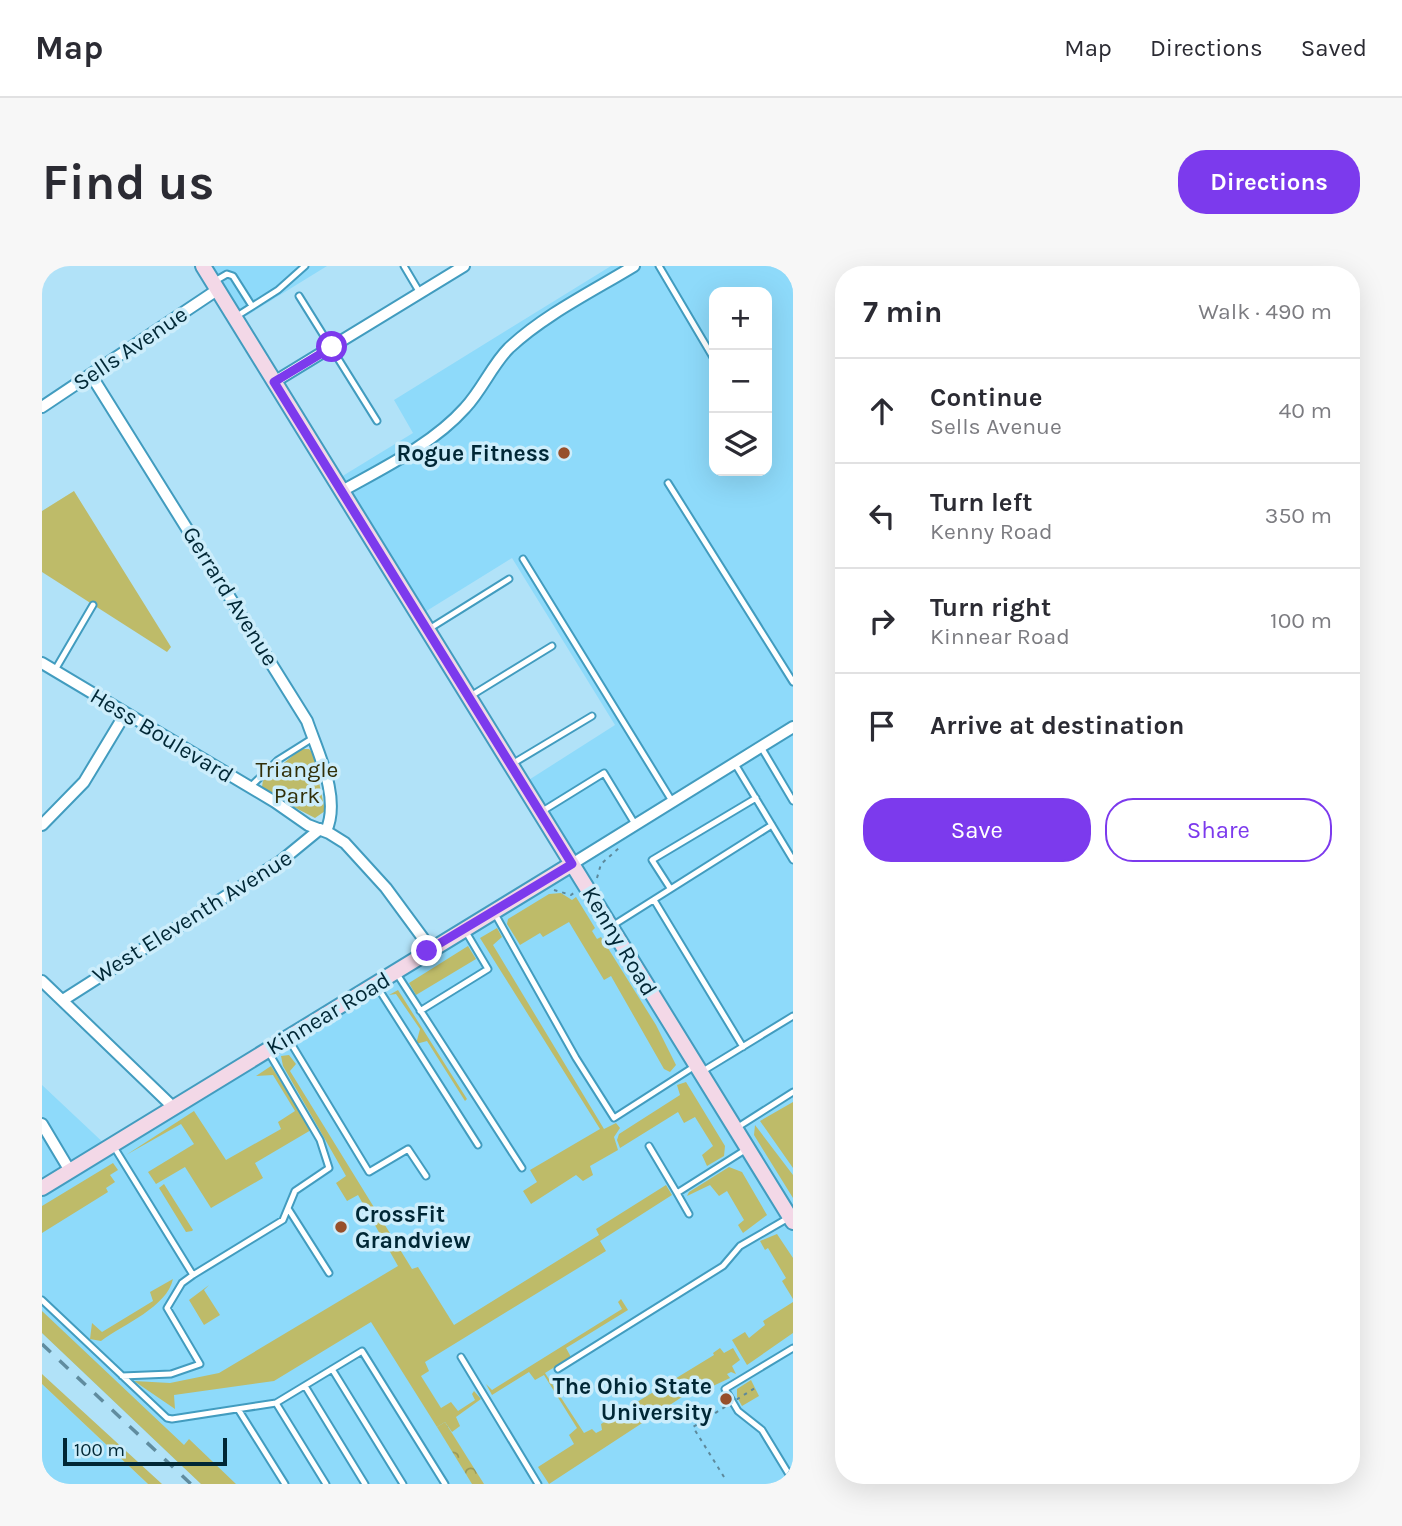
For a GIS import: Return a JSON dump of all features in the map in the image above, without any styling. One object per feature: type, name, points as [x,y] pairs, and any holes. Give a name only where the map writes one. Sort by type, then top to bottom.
[{"type":"street","name":"Kenny Road","points":[[203,266],[791,1220]]},
{"type":"street","points":[[274,382],[464,266]]},
{"type":"street","points":[[342,491],[409,451],[456,418],[476,396],[508,349],[526,333],[634,266]]},
{"type":"street","name":"Sells Avenue","points":[[42,407],[215,286]]},
{"type":"street","name":"Gerrard Avenue","points":[[91,374],[291,694],[313,738],[324,768],[331,820],[323,830]]},
{"type":"street","name":"Hess Boulevard","points":[[42,663],[250,787],[308,825],[323,830],[345,844],[376,876],[431,949]]},
{"type":"street","points":[[42,825],[84,782],[125,714]]},
{"type":"street","name":"Kinnear Road","points":[[42,1188],[793,727]]},
{"type":"street","name":"West Eleventh Avenue","points":[[63,1000],[281,862],[323,830]]},
{"type":"street","points":[[42,981],[173,1107]]},
{"type":"street","points":[[42,1124],[46,1140],[70,1171]]},
{"type":"lane","points":[[234,317],[278,290],[305,266]]},
{"type":"lane","points":[[404,266],[420,293]]},
{"type":"lane","points":[[659,266],[709,351]]},
{"type":"lane","points":[[215,286],[227,274],[233,276],[252,306]]},
{"type":"lane","points":[[299,296],[377,421]]},
{"type":"lane","points":[[668,483],[793,682]]},
{"type":"lane","points":[[523,559],[673,801]]},
{"type":"lane","points":[[427,630],[509,579]]},
{"type":"lane","points":[[55,670],[93,604]]},
{"type":"lane","points":[[468,697],[552,646]]},
{"type":"lane","points":[[510,766],[592,716]]},
{"type":"lane","points":[[250,787],[278,760],[313,738]]},
{"type":"lane","points":[[761,747],[793,801]]},
{"type":"lane","points":[[734,763],[793,860]]},
{"type":"lane","points":[[540,813],[604,773],[635,824]]},
{"type":"lane","points":[[670,888],[653,860],[756,798]]},
{"type":"lane","points":[[611,927],[772,825]]},
{"type":"lane","points":[[654,900],[743,1047]]},
{"type":"lane","points":[[493,911],[576,1058],[614,1118],[698,1069],[743,1047],[793,1016]]},
{"type":"lane","points":[[421,1010],[488,969],[464,929]]},
{"type":"lane","points":[[395,972],[522,1168]]},
{"type":"lane","points":[[376,984],[478,1144]]},
{"type":"lane","points":[[288,1037],[369,1172],[408,1149],[426,1176]]},
{"type":"lane","points":[[122,1376],[171,1374],[200,1364],[167,1308],[181,1283],[283,1220],[295,1191],[329,1168],[320,1140],[267,1050]]},
{"type":"lane","points":[[735,1128],[793,1092]]},
{"type":"lane","points":[[113,1144],[193,1275]]},
{"type":"lane","points":[[649,1146],[689,1214]]},
{"type":"lane","points":[[677,1193],[748,1149]]},
{"type":"lane","points":[[289,1210],[329,1273]]},
{"type":"lane","points":[[558,1368],[723,1266],[740,1246],[791,1220]]},
{"type":"lane","points":[[42,1300],[167,1418],[276,1403],[362,1351],[444,1484]]},
{"type":"lane","points":[[793,1348],[725,1389],[738,1411],[762,1430],[793,1481]]},
{"type":"lane","points":[[461,1357],[538,1484]]},
{"type":"lane","points":[[332,1369],[403,1484]]},
{"type":"lane","points":[[304,1386],[365,1484]]},
{"type":"lane","points":[[276,1403],[326,1484]]},
{"type":"lane","points":[[238,1409],[285,1484]]},
{"type":"path","points":[[724,1477],[693,1427],[755,1388]]},
{"type":"shaded area","points":[[204,266],[327,266],[238,321]]},
{"type":"shaded area","points":[[611,266],[793,266],[793,1484],[232,1484],[184,1468],[42,1333],[42,1085],[109,1148],[574,865],[524,783],[615,725],[512,558],[420,615],[336,480],[413,433],[394,400]]},
{"type":"shaded area","points":[[42,1384],[148,1484],[42,1484]]},
{"type":"green space","points":[[74,491],[171,647],[167,652],[42,572],[42,511]]},
{"type":"green space","name":"Triangle Park","points":[[301,749],[309,749],[313,753],[325,811],[315,818],[265,792],[262,787],[263,780]]},
{"type":"green space","points":[[561,893],[572,900],[576,897],[595,928],[592,931],[597,939],[601,937],[656,1025],[676,1065],[670,1072],[664,1069],[611,976],[604,980],[569,922],[543,937],[540,933],[520,945],[507,924],[508,919],[549,894]]},
{"type":"green space","points":[[497,928],[502,937],[493,945],[604,1129],[616,1123],[620,1128],[614,1137],[618,1150],[590,1166],[593,1175],[583,1181],[576,1175],[531,1204],[523,1191],[537,1182],[530,1170],[600,1129],[480,938]]},
{"type":"green space","points":[[468,946],[476,959],[416,995],[409,983]]},
{"type":"green space","points":[[398,990],[467,1099],[465,1101],[427,1041],[416,1044],[420,1029],[396,994],[389,995]]},
{"type":"green space","points":[[289,1055],[296,1064],[290,1071],[412,1269],[418,1267],[454,1325],[599,1235],[596,1229],[666,1185],[672,1195],[600,1241],[606,1251],[425,1362],[429,1371],[421,1376],[441,1408],[451,1402],[458,1411],[475,1400],[472,1394],[474,1391],[481,1399],[456,1417],[460,1426],[452,1432],[445,1422],[437,1427],[371,1322],[274,1381],[174,1395],[175,1409],[134,1381],[170,1383],[219,1373],[398,1266],[358,1195],[347,1201],[336,1183],[346,1176],[283,1066],[281,1056]]},
{"type":"green space","points":[[271,1066],[311,1130],[255,1163],[263,1178],[211,1208],[185,1167],[156,1184],[148,1172],[194,1144],[181,1124],[126,1155],[194,1111],[226,1160],[281,1129],[278,1122],[295,1111],[273,1075],[256,1076]]},
{"type":"green space","points":[[686,1082],[725,1146],[724,1156],[707,1166],[702,1155],[713,1146],[695,1117],[684,1123],[678,1112],[620,1148],[617,1140],[619,1134],[680,1095],[677,1085]]},
{"type":"green space","points":[[793,1102],[793,1168],[760,1121]]},
{"type":"green space","points":[[755,1125],[793,1175],[793,1198],[754,1135]]},
{"type":"green space","points":[[113,1163],[118,1170],[110,1175],[115,1182],[106,1188],[108,1192],[42,1233],[42,1206]]},
{"type":"green space","points":[[729,1167],[742,1172],[767,1215],[743,1233],[738,1225],[744,1220],[727,1191],[719,1196],[710,1185],[687,1196],[689,1192]]},
{"type":"green space","points":[[164,1184],[192,1231],[186,1232],[159,1188]]},
{"type":"green space","points":[[777,1234],[793,1258],[793,1299],[782,1281],[786,1278],[768,1248],[765,1250],[760,1241]]},
{"type":"green space","points":[[173,1279],[162,1298],[143,1314],[101,1341],[90,1339],[92,1323],[102,1332],[153,1301],[150,1292]]},
{"type":"green space","points":[[209,1285],[204,1290],[220,1315],[204,1325],[189,1300]]},
{"type":"green space","points":[[621,1299],[628,1310],[566,1348],[571,1357],[545,1373],[584,1433],[592,1429],[596,1433],[602,1430],[601,1424],[714,1355],[720,1348],[724,1353],[733,1348],[740,1360],[732,1366],[736,1374],[727,1374],[730,1378],[713,1386],[708,1380],[549,1484],[538,1467],[574,1444],[569,1435],[577,1428],[544,1375],[535,1380],[529,1372],[492,1395],[486,1384],[492,1390],[622,1309],[618,1302]]},
{"type":"green space","points":[[793,1302],[793,1333],[747,1365],[732,1340],[745,1332],[749,1338],[765,1325],[763,1321]]},
{"type":"green space","points":[[42,1311],[184,1445],[189,1439],[236,1484],[201,1484],[42,1333]]},
{"type":"green space","points":[[42,1374],[162,1484],[148,1484],[42,1384]]},
{"type":"green space","points":[[751,1380],[759,1396],[742,1406],[737,1397],[737,1389]]},
{"type":"green space","points":[[445,1422],[484,1484],[472,1484],[437,1427]]},
{"type":"railway","points":[[42,1344],[191,1484]]},
{"type":"place","name":"Rogue Fitness","points":[[564,453]]},
{"type":"place","name":"CrossFit Grandview","points":[[341,1227]]},
{"type":"place","name":"The Ohio State University","points":[[726,1399]]},
{"type":"route","points":[[332,347],[274,382],[572,864],[427,951]]}]
